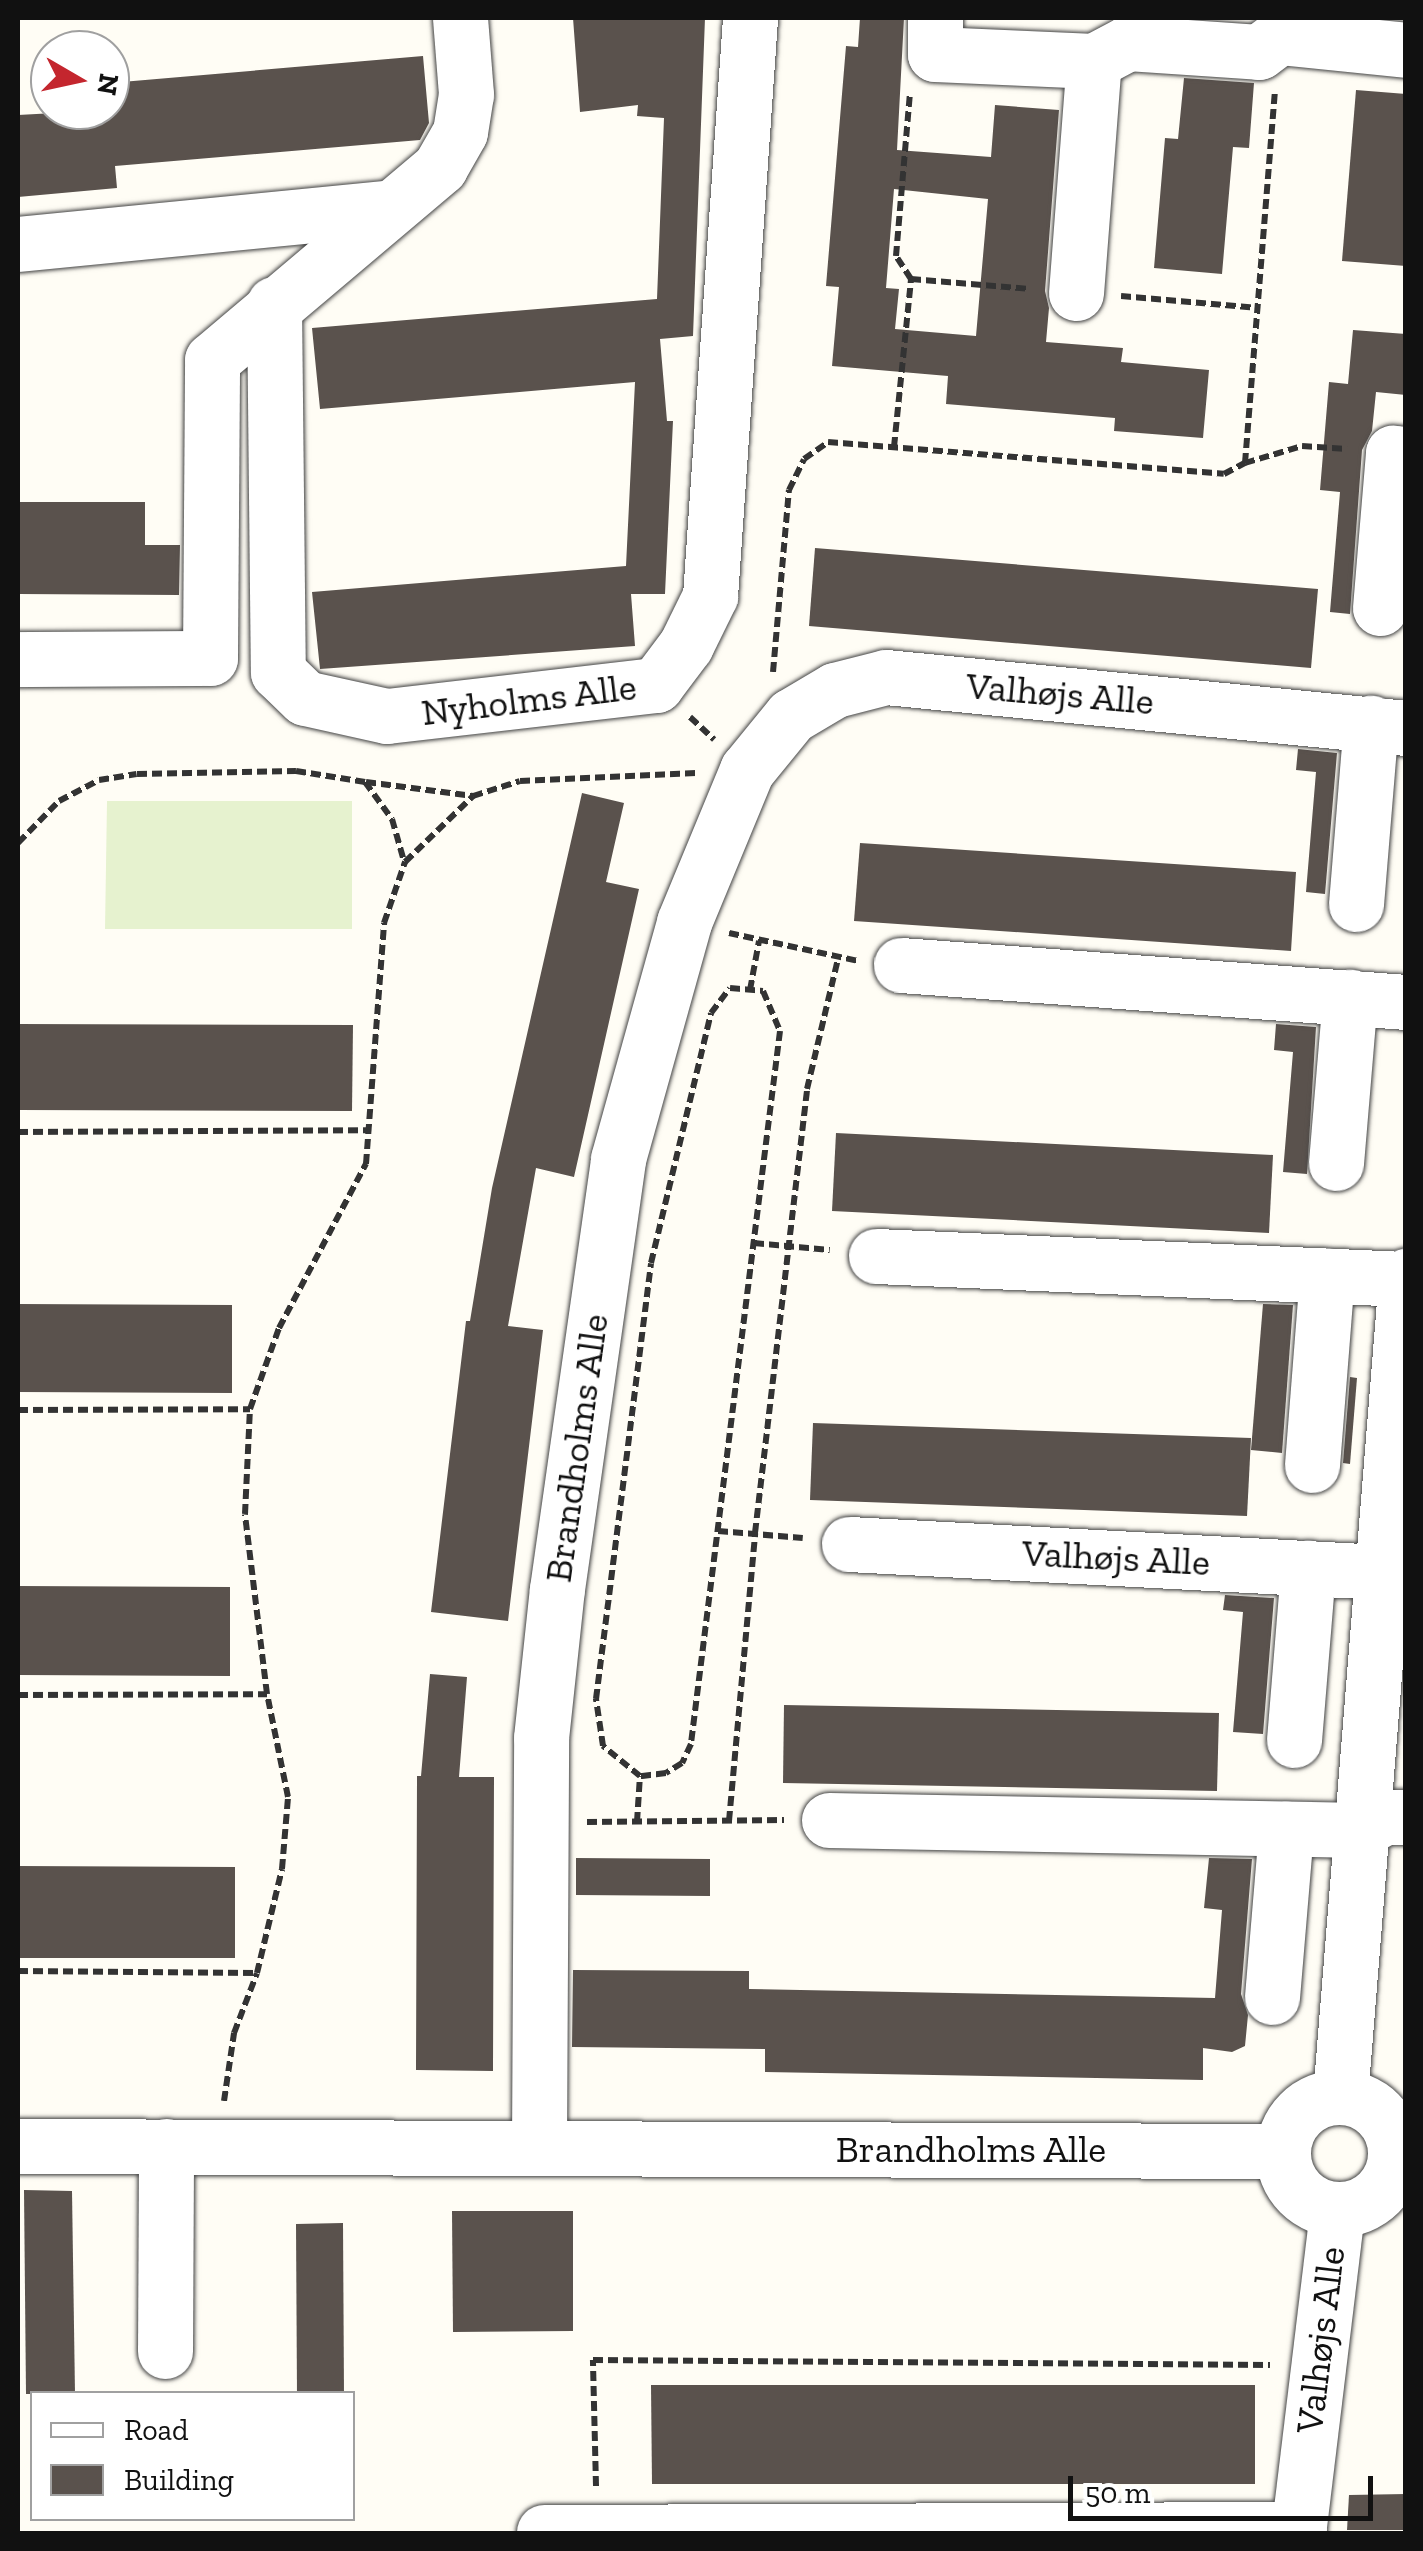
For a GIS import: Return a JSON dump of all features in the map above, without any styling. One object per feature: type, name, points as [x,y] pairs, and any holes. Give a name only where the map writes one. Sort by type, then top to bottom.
[{"type":"street","points":[[18,659],[210,658],[212,360],[386,208],[440,167],[460,132],[466,94],[460,18]]},
{"type":"street","name":"Nyholms Alle","points":[[274,304],[278,672],[306,698],[387,716],[656,685],[686,645],[710,596],[750,18]]},
{"type":"street","points":[[935,36],[1094,61],[1128,43],[1259,52],[1279,37],[1406,50]]},
{"type":"street","points":[[1076,293],[1094,61]]},
{"type":"street","points":[[18,244],[386,208]]},
{"type":"street","points":[[1380,608],[1399,454]]},
{"type":"street","name":"Valhøjs Alle","points":[[748,770],[791,716],[834,690],[886,677],[1388,726]]},
{"type":"street","points":[[1356,904],[1388,726]]},
{"type":"street","name":"Brandholms Alle","points":[[539,2148],[541,1738],[557,1589],[618,1158],[684,922],[748,770]]},
{"type":"street","points":[[901,965],[1406,1002]]},
{"type":"street","points":[[1336,1163],[1350,997]]},
{"type":"street","points":[[876,1256],[1405,1277],[1391,1548],[1383,1824],[1340,2096]]},
{"type":"street","points":[[1312,1465],[1327,1276]]},
{"type":"street","name":"Valhøjs Alle","points":[[849,1544],[1308,1568],[1391,1548]]},
{"type":"street","points":[[1294,1740],[1308,1568]]},
{"type":"street","points":[[829,1820],[1286,1829],[1383,1824]]},
{"type":"street","points":[[1272,1996],[1286,1829]]},
{"type":"street","points":[[1340,2096],[1362,2101],[1380,2114],[1400,2154],[1378,2194],[1360,2206],[1337,2210],[1316,2205],[1297,2192],[1286,2173],[1282,2151],[1288,2130],[1300,2112],[1318,2100],[1340,2096]]},
{"type":"street","name":"Brandholms Alle","points":[[18,2146],[1282,2151]]},
{"type":"street","points":[[166,2146],[166,2352]]},
{"type":"street","name":"Valhøjs Alle","points":[[544,2532],[1298,2531],[1337,2210]]},
{"type":"path","points":[[894,447],[911,279],[896,256],[911,84],[935,36]]},
{"type":"path","points":[[1245,462],[1279,37]]},
{"type":"path","points":[[791,716],[772,693],[789,490],[804,459],[828,442],[1224,474],[1245,462],[1302,446],[1399,454]]},
{"type":"path","points":[[656,685],[748,770]]},
{"type":"path","points":[[220,2146],[225,2080],[234,2033],[257,1973],[282,1870],[288,1797],[268,1694],[245,1514],[250,1409],[279,1328],[366,1164],[384,923],[405,862],[473,796],[520,780],[748,770]]},
{"type":"path","points":[[18,843],[60,800],[98,780],[137,774],[296,771],[473,796]]},
{"type":"path","points":[[365,782],[392,818],[405,862]]},
{"type":"path","points":[[684,922],[838,959],[901,965]]},
{"type":"path","points":[[750,990],[759,940]]},
{"type":"path","points":[[729,1821],[756,1533],[807,1089],[838,959]]},
{"type":"path","points":[[730,988],[764,992],[780,1032],[754,1243],[691,1744],[682,1763],[666,1773],[640,1776],[603,1746],[596,1700],[630,1403],[651,1263],[711,1013],[730,988]]},
{"type":"path","points":[[18,1132],[368,1130]]},
{"type":"path","points":[[754,1243],[789,1245]]},
{"type":"path","points":[[18,1410],[250,1409]]},
{"type":"path","points":[[718,1530],[756,1533]]},
{"type":"path","points":[[18,1695],[268,1694]]},
{"type":"path","points":[[638,1822],[640,1776]]},
{"type":"path","points":[[540,1822],[829,1820]]},
{"type":"path","points":[[18,1971],[257,1973]]},
{"type":"path","points":[[597,2532],[593,2360],[1318,2365]]},
{"type":"green space","points":[[107,801],[352,801],[352,929],[105,929]]},
{"type":"building","points":[[573,18],[705,18],[693,336],[660,339],[667,421],[673,421],[665,594],[631,594],[635,646],[320,669],[312,592],[626,566],[635,382],[320,409],[312,328],[657,299],[664,118],[637,116],[638,105],[580,112]]},
{"type":"building","points":[[860,18],[904,18],[897,150],[991,157],[995,105],[1059,110],[1045,291],[1049,308],[1046,342],[1123,348],[1121,362],[1209,370],[1203,438],[1114,431],[1115,418],[946,404],[948,376],[832,366],[839,287],[826,286],[846,46],[858,47]],"holes":[[[894,189],[988,199],[976,336],[895,329],[899,289],[886,288]]]},
{"type":"building","points":[[423,56],[429,123],[420,140],[115,166],[117,188],[18,197],[18,115],[30,114],[30,130],[130,130],[130,81]]},
{"type":"building","points":[[1184,78],[1254,83],[1249,148],[1233,147],[1222,274],[1154,268],[1165,138],[1178,139]]},
{"type":"building","points":[[1356,90],[1406,94],[1406,266],[1342,261]]},
{"type":"building","points":[[1353,330],[1406,334],[1406,395],[1376,392],[1372,431],[1362,450],[1350,614],[1330,612],[1340,492],[1320,490],[1329,382],[1348,384]]},
{"type":"building","points":[[18,502],[145,502],[145,545],[180,545],[179,595],[18,594]]},
{"type":"building","points":[[815,548],[1318,589],[1311,668],[809,626]]},
{"type":"building","points":[[1298,749],[1337,753],[1325,894],[1306,892],[1316,772],[1296,770]]},
{"type":"building","points":[[582,793],[624,803],[606,882],[639,889],[574,1177],[536,1168],[508,1326],[543,1330],[508,1621],[431,1612],[466,1321],[470,1321],[492,1188]]},
{"type":"building","points":[[860,843],[1296,872],[1291,951],[854,921]]},
{"type":"building","points":[[18,1024],[353,1025],[352,1111],[18,1110]]},
{"type":"building","points":[[1276,1024],[1316,1027],[1307,1174],[1283,1172],[1293,1052],[1274,1050]]},
{"type":"building","points":[[836,1133],[1273,1155],[1269,1233],[832,1211]]},
{"type":"building","points":[[18,1304],[232,1305],[232,1393],[18,1392]]},
{"type":"building","points":[[1263,1304],[1293,1305],[1282,1453],[1251,1450]]},
{"type":"building","points":[[1350,1377],[1357,1378],[1350,1464],[1343,1463]]},
{"type":"building","points":[[813,1423],[1251,1438],[1247,1516],[810,1500]]},
{"type":"building","points":[[18,1586],[230,1587],[230,1676],[18,1675]]},
{"type":"building","points":[[1225,1595],[1274,1598],[1263,1734],[1233,1732],[1243,1612],[1223,1610]]},
{"type":"building","points":[[430,1674],[467,1677],[459,1777],[494,1777],[493,2071],[416,2070],[417,1776],[421,1776]]},
{"type":"building","points":[[784,1705],[1219,1713],[1217,1791],[783,1783]]},
{"type":"building","points":[[576,1858],[710,1859],[710,1896],[576,1895]]},
{"type":"building","points":[[1209,1858],[1252,1859],[1241,1994],[1248,2015],[1245,2046],[1232,2052],[1203,2048],[1203,2080],[765,2072],[765,2049],[572,2047],[573,1970],[749,1971],[749,1989],[1215,1998],[1222,1910],[1204,1908]]},
{"type":"building","points":[[18,1866],[235,1867],[235,1958],[18,1958]]},
{"type":"building","points":[[24,2190],[72,2191],[75,2391],[26,2394]]},
{"type":"building","points":[[452,2211],[573,2211],[573,2331],[453,2332]]},
{"type":"building","points":[[343,2223],[344,2391],[297,2391],[296,2224]]},
{"type":"building","points":[[651,2385],[1255,2385],[1255,2484],[652,2484]]},
{"type":"building","points":[[1406,2494],[1406,2530],[1347,2530],[1349,2495]]}]
